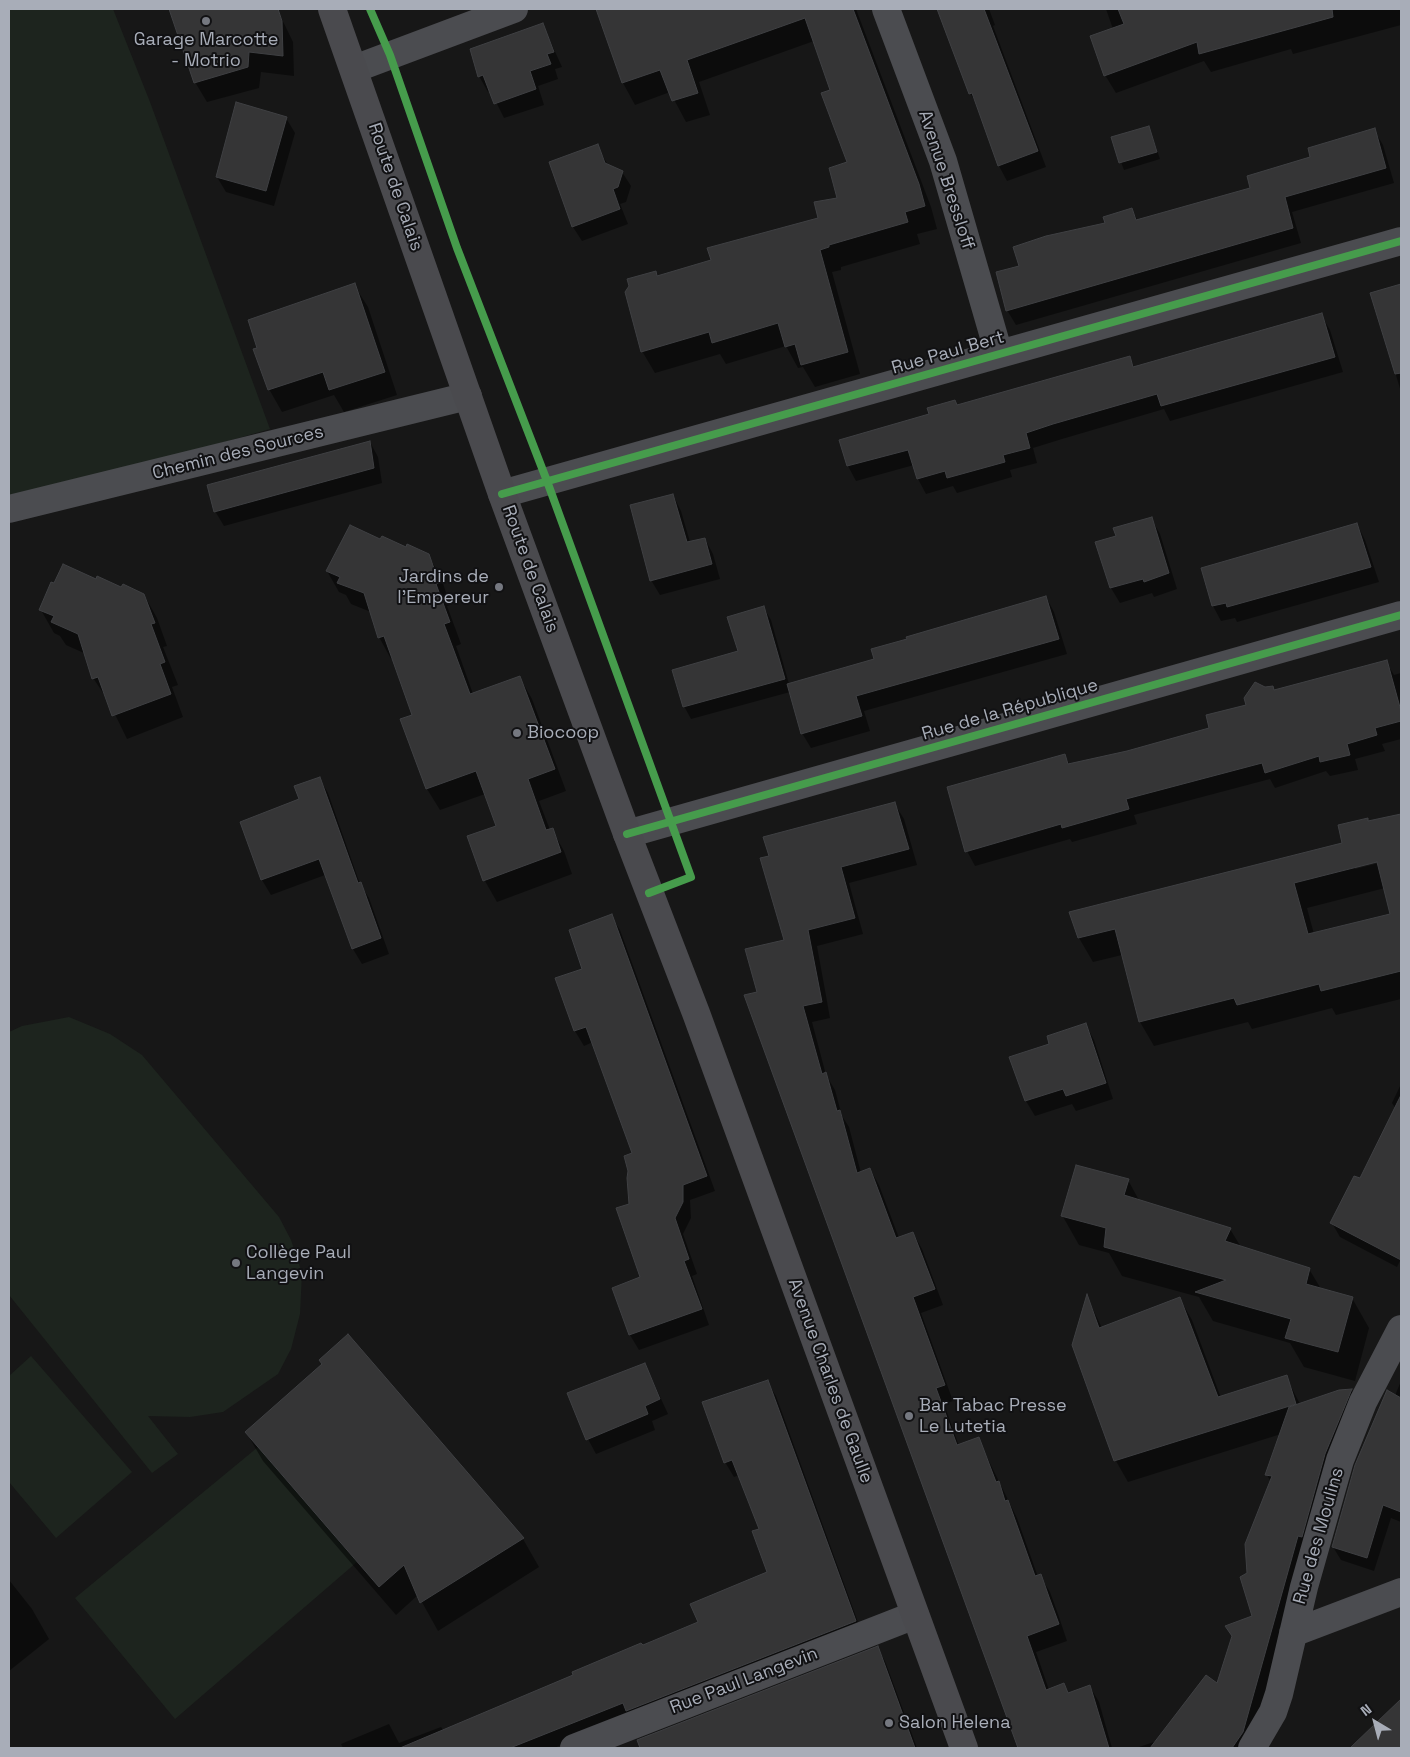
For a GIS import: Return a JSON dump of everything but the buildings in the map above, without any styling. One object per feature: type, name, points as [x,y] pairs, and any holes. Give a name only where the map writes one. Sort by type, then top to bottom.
[{"type":"main road","name":"Route de Calais","points":[[332,9],[502,494],[627,834],[696,1013]]},
{"type":"main road","name":"Avenue Charles de Gaulle","points":[[696,1013],[964,1748]]},
{"type":"street","points":[[354,69],[514,9]]},
{"type":"street","name":"Avenue Bressloff","points":[[886,9],[942,161],[999,354]]},
{"type":"street","name":"Rue Paul Bert","points":[[502,494],[1401,241]]},
{"type":"street","name":"Chemin des Sources","points":[[9,509],[468,396]]},
{"type":"street","name":"Rue de la République","points":[[627,834],[1401,615]]},
{"type":"street","name":"Rue des Moulins","points":[[1252,1748],[1273,1712],[1304,1587],[1343,1453],[1363,1402],[1401,1329]]},
{"type":"street","points":[[1293,1633],[1401,1592]]},
{"type":"street","name":"Rue Paul Langevin","points":[[574,1748],[915,1615]]},
{"type":"shaded area","points":[[9,9],[113,9],[150,102],[270,429],[9,504]]},
{"type":"shaded area","points":[[69,1017],[110,1034],[142,1055],[279,1217],[291,1240],[302,1273],[300,1314],[291,1349],[278,1374],[223,1412],[190,1417],[148,1416],[178,1454],[152,1473],[9,1295],[9,1032],[22,1026]]},
{"type":"shaded area","points":[[31,1356],[132,1472],[56,1538],[9,1482],[9,1376]]},
{"type":"shaded area","points":[[258,1447],[357,1562],[175,1719],[75,1598]]},
{"type":"cycle path","points":[[370,9],[390,55],[457,248],[547,481],[691,877],[649,893]]},
{"type":"cycle path","points":[[502,494],[1401,241]]},
{"type":"cycle path","points":[[627,834],[1401,615]]},
{"type":"place","name":"Garage Marcotte - Motrio","points":[[206,21]]},
{"type":"place","name":"Jardins de l'Empereur","points":[[499,587]]},
{"type":"place","name":"Biocoop","points":[[517,733]]},
{"type":"place","name":"Collège Paul Langevin","points":[[236,1263]]},
{"type":"place","name":"Bar Tabac Presse Le Lutetia","points":[[909,1416]]},
{"type":"place","name":"Salon Helena","points":[[889,1723]]}]
